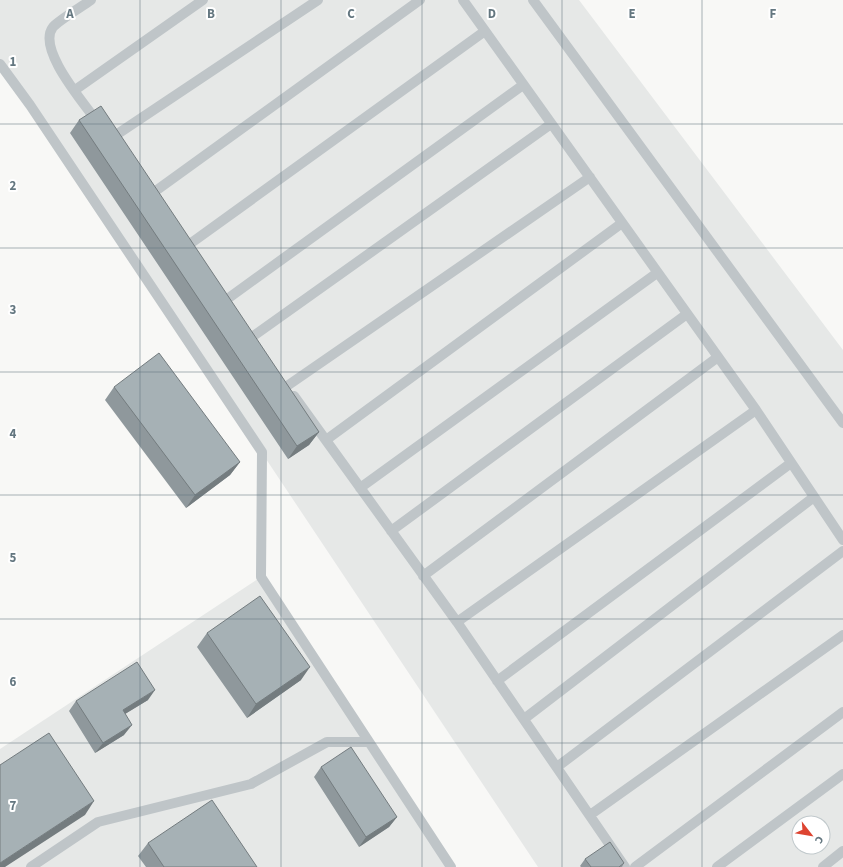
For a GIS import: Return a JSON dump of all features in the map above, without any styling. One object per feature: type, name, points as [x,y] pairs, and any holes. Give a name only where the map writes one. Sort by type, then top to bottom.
[{"type":"lane","points":[[91,0],[53,27],[49,39],[56,64],[112,143],[318,0]]},
{"type":"lane","points":[[75,90],[203,0]]},
{"type":"lane","points":[[150,195],[420,0]]},
{"type":"lane","points":[[463,0],[756,410],[843,540]]},
{"type":"lane","points":[[533,0],[843,423]]},
{"type":"lane","points":[[187,246],[485,31]]},
{"type":"lane","points":[[0,64],[30,105],[262,452],[261,577],[451,867]]},
{"type":"lane","points":[[219,292],[230,301],[523,85]]},
{"type":"lane","points":[[252,337],[551,124]]},
{"type":"lane","points":[[590,178],[285,383],[457,622],[625,867]]},
{"type":"lane","points":[[326,440],[622,223]]},
{"type":"lane","points":[[360,488],[658,273]]},
{"type":"lane","points":[[391,532],[687,314]]},
{"type":"lane","points":[[423,576],[718,357]]},
{"type":"lane","points":[[457,622],[756,410]]},
{"type":"lane","points":[[497,681],[791,463]]},
{"type":"lane","points":[[524,720],[814,497]]},
{"type":"lane","points":[[557,767],[843,551]]},
{"type":"lane","points":[[590,815],[843,635]]},
{"type":"lane","points":[[635,867],[843,712]]},
{"type":"lane","points":[[31,867],[98,822],[251,784],[327,742],[369,742]]},
{"type":"lane","points":[[717,867],[843,774]]},
{"type":"lane","points":[[823,867],[843,851]]},
{"type":"shaded area","points":[[0,0],[579,0],[843,350],[843,867],[538,867],[30,105],[0,64]]},
{"type":"shaded area","points":[[261,577],[451,867],[0,867],[0,749]]},
{"type":"building","points":[[101,106],[319,432],[297,446],[79,120]]},
{"type":"building","points":[[159,353],[240,462],[195,495],[114,387]]},
{"type":"building","points":[[260,596],[310,667],[256,704],[207,633]]},
{"type":"building","points":[[137,662],[155,690],[123,710],[132,725],[103,743],[76,701]]},
{"type":"building","points":[[49,733],[94,801],[0,863],[0,765]]},
{"type":"building","points":[[351,747],[397,817],[366,837],[321,767]]},
{"type":"building","points":[[212,800],[257,867],[164,867],[148,843]]},
{"type":"building","points":[[610,842],[624,863],[619,867],[591,867],[585,859]]}]
